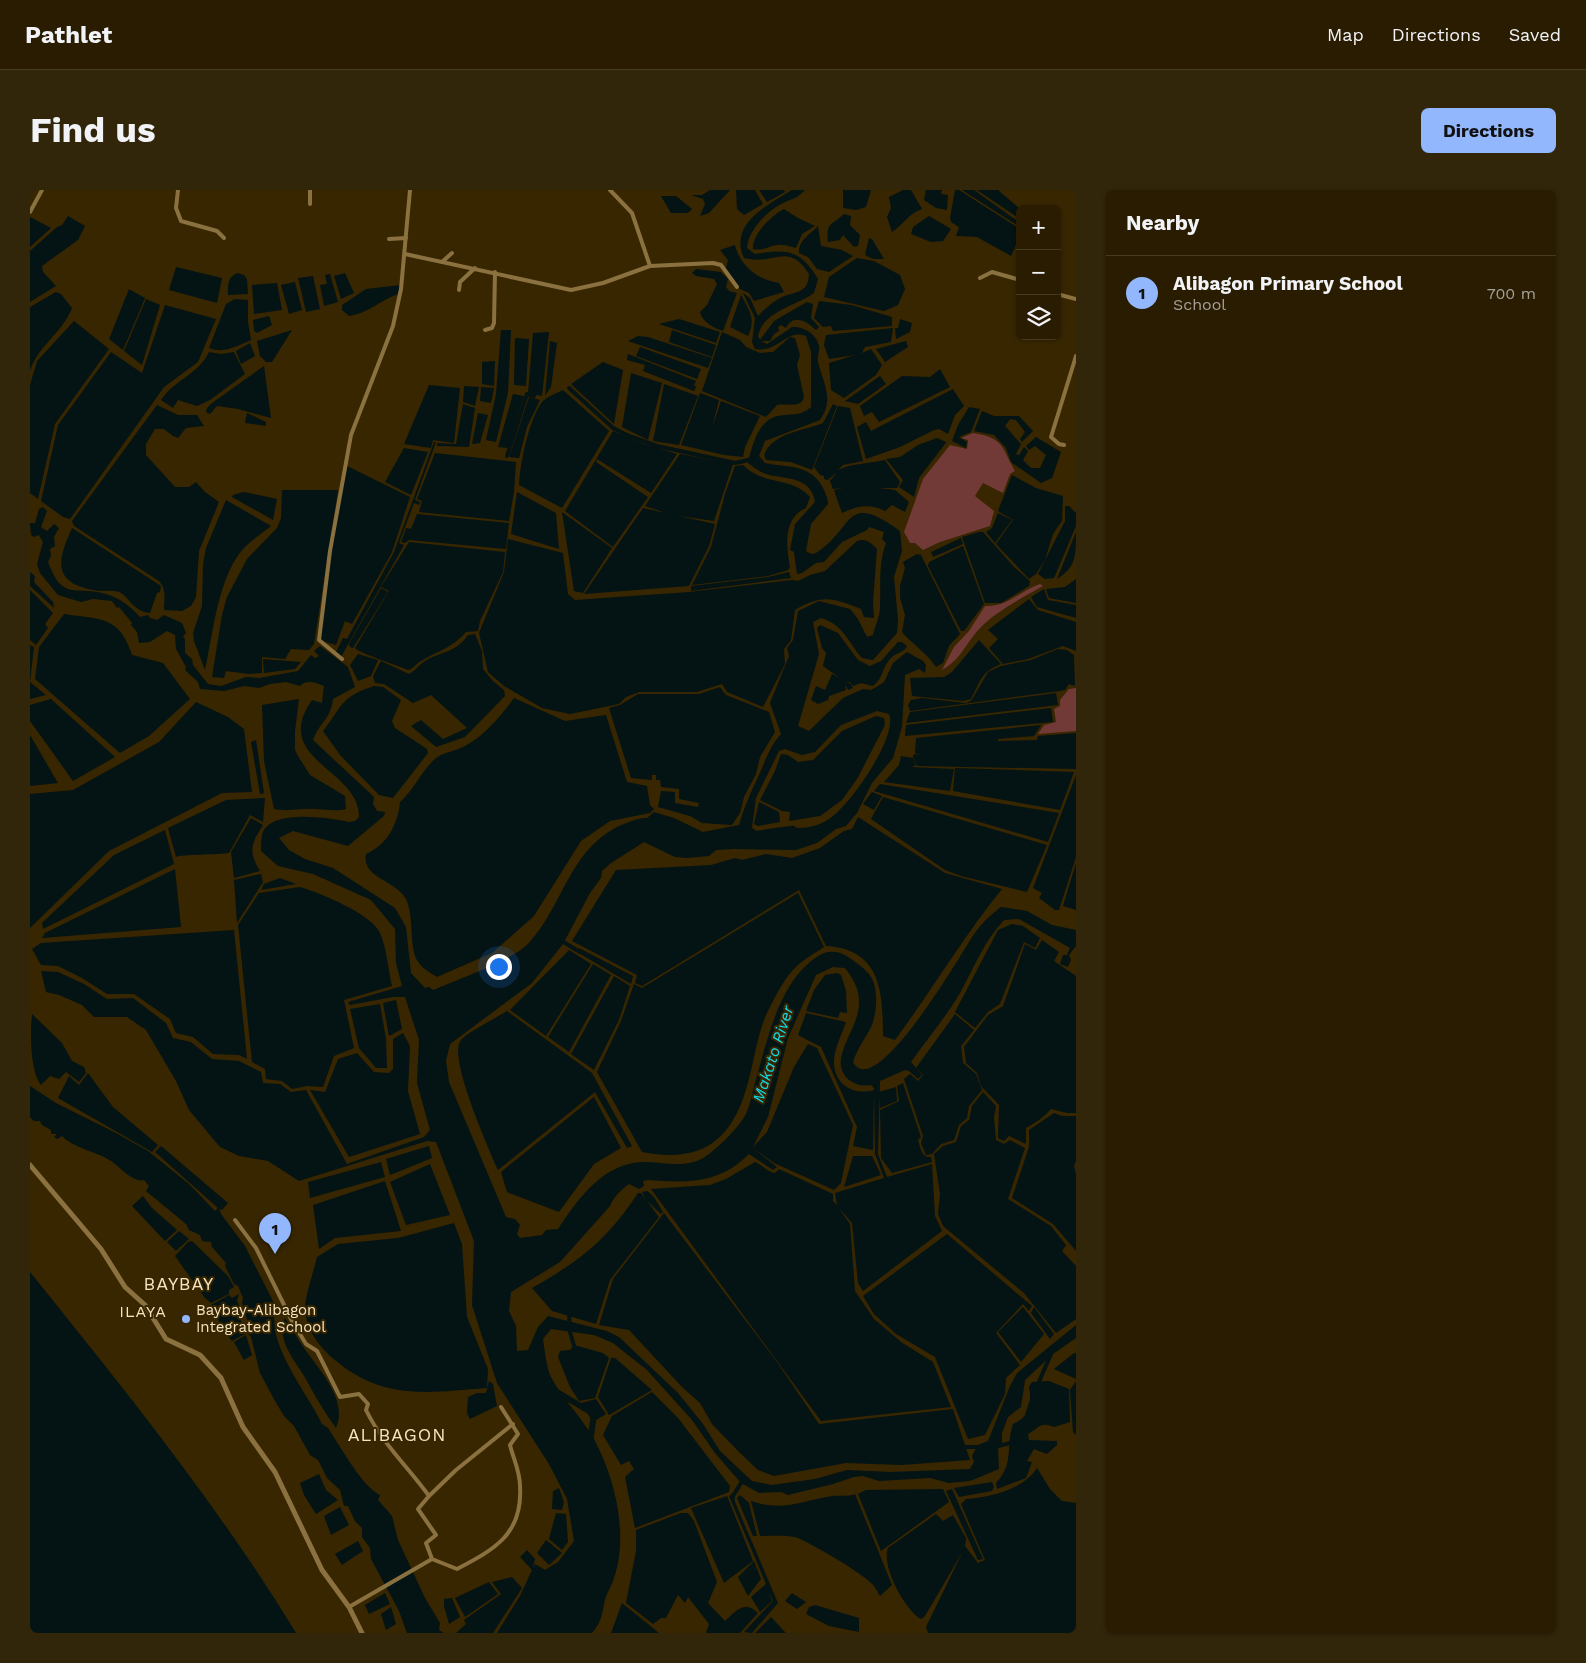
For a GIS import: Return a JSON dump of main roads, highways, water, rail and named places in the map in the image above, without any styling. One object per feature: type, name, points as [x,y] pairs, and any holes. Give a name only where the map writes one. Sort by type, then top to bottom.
[{"type":"water","points":[[710,190],[730,190],[709,213],[700,216],[705,204],[703,199],[691,195],[702,195]]},
{"type":"water","points":[[736,190],[755,190],[763,204],[744,215],[737,209]]},
{"type":"water","points":[[759,190],[784,190],[785,192],[767,202]]},
{"type":"water","name":"Makato River","points":[[792,190],[805,190],[795,198],[776,207],[759,222],[751,235],[747,248],[755,254],[792,253],[805,262],[818,279],[814,293],[773,315],[761,328],[758,336],[760,340],[774,321],[807,302],[813,304],[811,318],[819,327],[816,330],[804,321],[796,320],[789,323],[786,328],[781,325],[778,327],[779,331],[774,334],[770,341],[761,341],[767,344],[792,327],[805,329],[812,334],[819,346],[818,362],[826,391],[827,405],[820,420],[765,441],[759,456],[765,463],[796,468],[810,473],[823,488],[828,504],[811,524],[806,551],[811,554],[816,553],[829,543],[852,517],[859,513],[869,514],[882,519],[900,531],[902,551],[894,577],[898,620],[897,633],[873,660],[862,658],[840,629],[829,621],[821,618],[813,622],[819,654],[798,726],[809,731],[843,698],[863,689],[871,690],[884,682],[893,663],[907,652],[923,661],[926,665],[925,673],[919,669],[905,675],[902,727],[893,758],[872,783],[857,813],[846,826],[836,829],[817,843],[796,850],[716,850],[709,856],[687,858],[675,857],[644,842],[611,863],[602,871],[601,878],[590,893],[563,944],[532,983],[450,1044],[446,1061],[449,1082],[506,1217],[515,1219],[520,1225],[517,1234],[520,1238],[542,1235],[546,1230],[558,1229],[583,1195],[604,1176],[616,1169],[629,1164],[643,1162],[685,1164],[701,1159],[719,1146],[747,1112],[764,1049],[785,995],[794,979],[820,955],[836,952],[844,955],[863,968],[872,979],[876,992],[874,1019],[853,1062],[864,1069],[880,1062],[898,1044],[937,993],[977,930],[1001,907],[1027,911],[1052,925],[1076,930],[1076,946],[1069,955],[1071,960],[1068,967],[1060,964],[1063,955],[1067,955],[1070,948],[1019,919],[1004,920],[985,946],[955,1002],[911,1062],[922,1075],[918,1079],[905,1070],[880,1081],[878,1154],[887,1177],[932,1164],[935,1216],[942,1231],[863,1291],[858,1283],[852,1223],[838,1207],[850,1224],[855,1291],[874,1319],[901,1342],[933,1362],[951,1407],[821,1421],[651,1189],[710,1185],[726,1179],[755,1162],[767,1170],[775,1173],[779,1169],[833,1194],[833,1201],[837,1205],[835,1193],[884,1178],[875,1154],[874,1088],[871,1085],[854,1083],[842,1071],[841,1059],[845,1044],[855,1023],[859,1008],[858,991],[845,968],[833,967],[816,975],[788,1038],[768,1117],[753,1147],[767,1132],[794,1067],[808,1044],[817,1048],[853,1125],[841,1183],[834,1190],[774,1163],[753,1148],[777,1167],[773,1170],[749,1154],[738,1164],[726,1171],[702,1179],[690,1181],[648,1180],[643,1181],[644,1186],[639,1189],[629,1184],[618,1194],[610,1206],[560,1262],[511,1292],[509,1311],[516,1326],[517,1351],[528,1350],[538,1327],[548,1316],[607,1331],[619,1337],[678,1393],[703,1424],[720,1451],[752,1481],[772,1485],[815,1479],[847,1470],[891,1472],[970,1469],[974,1462],[972,1456],[978,1445],[988,1441],[1017,1373],[1076,1325],[1076,1338],[1053,1354],[1025,1380],[1021,1407],[1008,1417],[1002,1433],[1002,1443],[998,1449],[999,1469],[970,1481],[949,1483],[930,1478],[879,1481],[863,1476],[854,1477],[788,1495],[781,1492],[759,1493],[741,1483],[715,1453],[692,1420],[647,1370],[613,1343],[594,1335],[551,1329],[543,1339],[549,1373],[589,1431],[602,1456],[615,1494],[619,1515],[619,1555],[601,1617],[592,1633],[497,1633],[520,1596],[532,1570],[520,1557],[527,1550],[535,1559],[533,1568],[535,1564],[545,1570],[558,1562],[574,1541],[567,1499],[549,1464],[497,1383],[472,1305],[474,1241],[436,1142],[427,1141],[299,1181],[268,1161],[239,1156],[220,1147],[189,1110],[176,1081],[146,1030],[127,1017],[94,1017],[82,1005],[59,995],[46,992],[41,971],[58,972],[84,984],[107,999],[133,998],[166,1023],[173,1038],[191,1042],[212,1059],[239,1061],[261,1072],[263,1083],[280,1084],[291,1092],[306,1090],[347,1164],[424,1137],[430,1130],[417,1083],[419,1040],[405,997],[393,997],[350,1005],[348,1002],[402,986],[396,963],[395,929],[371,900],[313,874],[278,866],[261,851],[263,832],[269,825],[278,820],[316,817],[349,822],[355,821],[359,817],[356,801],[346,787],[309,751],[302,737],[302,720],[312,700],[322,703],[324,686],[309,682],[300,686],[286,682],[270,684],[259,688],[244,686],[224,691],[200,689],[198,682],[185,670],[186,667],[176,649],[175,635],[167,631],[150,642],[139,643],[137,632],[131,625],[132,623],[112,601],[93,599],[81,602],[58,595],[40,573],[37,564],[43,542],[39,535],[34,537],[31,535],[30,523],[35,523],[39,509],[43,507],[47,511],[41,527],[47,531],[54,524],[59,528],[54,537],[55,546],[50,549],[51,556],[48,562],[59,583],[65,587],[71,590],[106,594],[116,598],[140,617],[148,615],[150,618],[157,620],[164,615],[182,623],[186,633],[183,637],[185,639],[185,653],[192,659],[193,665],[208,684],[221,686],[246,677],[259,678],[298,671],[311,655],[315,658],[319,656],[314,651],[320,646],[348,667],[355,687],[333,699],[330,712],[313,740],[374,797],[373,804],[377,811],[385,812],[384,816],[348,846],[293,831],[279,838],[289,850],[305,859],[333,868],[395,908],[406,927],[411,973],[425,988],[429,987],[433,990],[484,969],[510,956],[529,943],[542,927],[581,859],[594,844],[609,832],[629,822],[647,818],[654,812],[674,818],[703,832],[739,825],[768,754],[781,734],[770,703],[789,656],[787,648],[793,640],[798,611],[819,601],[850,609],[858,619],[867,637],[873,635],[880,611],[881,567],[886,543],[882,539],[884,532],[869,527],[867,530],[842,542],[824,562],[816,563],[802,573],[797,574],[794,552],[790,550],[795,524],[815,502],[813,494],[809,488],[798,481],[766,474],[748,463],[757,435],[765,423],[771,418],[796,414],[811,407],[811,352],[806,336],[793,335],[770,348],[755,349],[752,342],[755,318],[743,293],[750,298],[758,316],[780,298],[799,291],[806,286],[809,274],[802,264],[795,259],[781,256],[758,260],[744,258],[741,246],[742,235],[746,225],[753,216]],"holes":[[[877,711],[889,714],[890,725],[879,755],[857,790],[834,816],[815,826],[798,828],[793,826],[778,827],[757,831],[752,828],[756,798],[779,751],[785,749],[802,755],[815,752],[841,725]]]},
{"type":"water","points":[[843,190],[871,190],[866,207],[856,210],[843,208]]},
{"type":"water","points":[[903,190],[911,190],[922,209],[913,214],[892,232],[887,217],[891,208],[889,197]]},
{"type":"water","points":[[926,190],[942,190],[941,194],[948,195],[947,210],[936,208],[924,200]]},
{"type":"water","points":[[955,190],[959,190],[1016,226],[1016,245],[1011,256],[977,237],[956,236],[959,227],[951,222]]},
{"type":"water","points":[[962,190],[974,190],[1016,220],[1016,224]]},
{"type":"water","points":[[977,190],[998,190],[1016,206],[1016,216]]},
{"type":"water","points":[[661,196],[676,196],[692,209],[688,213],[671,213]]},
{"type":"water","points":[[784,209],[815,226],[802,234],[796,248],[786,245],[775,245],[757,250],[753,249],[759,231]]},
{"type":"water","points":[[844,214],[851,216],[850,225],[860,235],[858,246],[854,247],[843,235],[840,240],[828,242],[830,225]]},
{"type":"water","points":[[68,216],[85,226],[78,240],[42,266],[43,272],[56,286],[30,302],[30,251],[57,227],[62,225]]},
{"type":"water","points":[[929,216],[951,229],[943,241],[931,242],[911,234],[913,227]]},
{"type":"water","points":[[30,217],[51,228],[30,247]]},
{"type":"water","points":[[818,226],[821,246],[842,250],[853,256],[829,272],[817,269],[808,257],[799,253],[799,248],[805,238]]},
{"type":"water","points":[[869,238],[872,239],[884,259],[873,259],[865,255]]},
{"type":"water","points":[[735,245],[737,253],[751,271],[764,279],[779,283],[784,292],[754,301],[749,293],[740,289],[726,268],[728,260],[720,250]]},
{"type":"water","points":[[857,258],[874,261],[900,275],[905,289],[898,305],[884,311],[824,297],[829,277]]},
{"type":"water","points":[[176,267],[222,278],[217,303],[169,290]]},
{"type":"water","points":[[696,269],[721,272],[728,279],[726,287],[729,291],[737,293],[723,331],[709,324],[701,316],[700,312],[707,305],[717,284],[714,279],[696,276],[692,273]]},
{"type":"water","points":[[237,273],[244,275],[247,279],[248,294],[228,295],[230,280]]},
{"type":"water","points":[[345,273],[354,293],[341,299],[334,276]]},
{"type":"water","points":[[330,274],[338,302],[324,306],[320,285],[327,284],[325,275]]},
{"type":"water","points":[[313,276],[320,309],[306,312],[298,278]]},
{"type":"water","points":[[295,282],[302,310],[289,314],[281,285]]},
{"type":"water","points":[[277,283],[282,310],[254,314],[252,285]]},
{"type":"water","points":[[401,285],[398,294],[362,313],[349,316],[342,310],[342,305],[366,289]]},
{"type":"water","points":[[129,289],[145,298],[123,350],[109,339]]},
{"type":"water","points":[[56,292],[61,294],[72,308],[63,325],[38,354],[30,371],[30,307]]},
{"type":"water","points":[[741,295],[752,320],[748,336],[730,327]]},
{"type":"water","points":[[146,299],[160,305],[142,365],[124,351]]},
{"type":"water","points":[[235,299],[248,300],[248,322],[251,340],[225,350],[209,348],[226,304]]},
{"type":"water","points":[[819,301],[852,305],[892,317],[892,326],[833,331],[831,326],[823,327],[814,318]]},
{"type":"water","points":[[165,305],[216,319],[198,362],[164,387],[70,519],[63,517],[41,501],[58,425],[111,352],[142,373]]},
{"type":"water","points":[[269,316],[272,325],[257,333],[254,331],[253,320]]},
{"type":"water","points":[[679,319],[720,332],[716,343],[659,324]]},
{"type":"water","points":[[900,319],[912,323],[910,332],[896,339],[895,328],[898,328]]},
{"type":"water","points":[[74,321],[109,349],[55,424],[38,499],[30,493],[30,385],[37,361]]},
{"type":"water","points":[[893,328],[891,342],[865,347],[862,353],[871,349],[882,365],[876,375],[844,398],[831,390],[829,363],[855,355],[829,359],[824,345],[826,335]]},
{"type":"water","points":[[292,330],[272,362],[266,362],[260,356],[257,341]]},
{"type":"water","points":[[501,330],[511,330],[508,393],[496,442],[486,440],[496,394]]},
{"type":"water","points":[[672,330],[716,345],[712,357],[669,342]]},
{"type":"water","points":[[549,332],[542,396],[528,393],[533,333]]},
{"type":"water","points":[[722,332],[740,340],[746,347],[760,353],[773,352],[790,337],[795,338],[800,355],[797,365],[804,397],[802,401],[797,404],[777,405],[766,417],[702,391]]},
{"type":"water","points":[[638,336],[648,337],[712,358],[708,368],[628,341]]},
{"type":"water","points":[[515,338],[529,339],[526,386],[514,385]]},
{"type":"water","points":[[550,341],[557,343],[551,387],[545,396]]},
{"type":"water","points":[[906,341],[908,347],[885,362],[876,349]]},
{"type":"water","points":[[250,343],[255,356],[241,364],[236,351]]},
{"type":"water","points":[[640,347],[701,369],[697,379],[636,356]]},
{"type":"water","points":[[209,352],[221,354],[234,352],[245,374],[210,400],[197,406],[178,400],[173,408],[161,400],[172,387],[199,366]]},
{"type":"water","points":[[628,354],[696,381],[694,391],[643,371],[645,365],[627,360]]},
{"type":"water","points":[[495,361],[494,386],[482,384],[482,362]]},
{"type":"water","points":[[603,362],[623,370],[614,424],[571,384]]},
{"type":"water","points":[[264,366],[271,418],[238,409],[217,406],[210,414],[206,412],[212,403]]},
{"type":"water","points":[[940,369],[950,387],[879,422],[872,412],[864,416],[860,406],[902,376],[930,377]]},
{"type":"water","points":[[631,373],[662,383],[648,440],[622,427]]},
{"type":"water","points":[[880,376],[886,384],[858,404],[845,401]]},
{"type":"water","points":[[664,384],[698,396],[679,445],[653,441]]},
{"type":"water","points":[[429,385],[460,388],[454,443],[433,440],[431,448],[404,444]]},
{"type":"water","points":[[464,386],[479,387],[475,406],[463,402]]},
{"type":"water","points":[[481,387],[494,388],[491,403],[480,401]]},
{"type":"water","points":[[953,389],[964,406],[955,415],[948,434],[939,429],[934,430],[900,447],[866,459],[857,427],[866,422],[871,431]]},
{"type":"water","points":[[563,390],[609,431],[562,508],[519,485],[526,442],[537,410],[544,400]]},
{"type":"water","points":[[700,393],[719,400],[712,428],[721,401],[760,416],[745,447],[743,457],[724,455],[681,445]]},
{"type":"water","points":[[513,394],[524,396],[508,448],[498,447]]},
{"type":"water","points":[[529,397],[540,400],[527,427],[519,458],[509,457]]},
{"type":"water","points":[[463,404],[475,408],[469,447],[437,446],[437,443],[456,444]]},
{"type":"water","points":[[833,404],[837,406],[812,470],[791,462],[766,460],[764,455],[774,441],[790,433],[823,423]]},
{"type":"water","points":[[157,405],[178,415],[197,415],[204,426],[186,428],[178,438],[164,429],[155,429],[146,444],[146,455],[175,487],[189,487],[196,482],[205,492],[219,502],[199,551],[196,597],[191,606],[182,611],[164,610],[164,591],[159,581],[74,526],[72,521]]},
{"type":"water","points":[[838,406],[850,408],[863,461],[843,465],[838,470],[885,460],[900,482],[897,488],[879,488],[895,490],[909,502],[905,512],[892,505],[885,511],[863,506],[842,513],[834,490],[843,488],[833,489],[830,481],[837,472],[828,480],[824,479],[824,476],[820,475],[814,467]]},
{"type":"water","points":[[969,407],[980,409],[971,432],[959,437],[967,442],[966,448],[952,441],[958,425]]},
{"type":"water","points":[[982,411],[994,416],[1019,416],[1033,431],[1022,442],[1020,439],[1025,432],[1016,420],[1010,419],[1005,426],[1021,444],[1016,454],[1019,455],[1024,447],[1028,451],[1023,460],[1031,468],[1040,468],[1046,455],[1035,446],[1029,450],[1026,446],[1036,437],[1061,452],[1052,478],[1041,483],[1011,462],[1006,448],[994,435],[974,431]]},
{"type":"water","points":[[247,413],[266,422],[266,426],[245,423]]},
{"type":"water","points":[[478,413],[488,415],[480,443],[472,444]]},
{"type":"water","points":[[613,431],[641,443],[677,454],[651,493],[597,459],[596,462],[648,497],[613,547],[565,511]]},
{"type":"water","points":[[937,438],[946,442],[919,478],[914,497],[899,487],[903,480],[886,459],[900,457],[918,445]]},
{"type":"water","points":[[434,442],[436,442],[415,500],[420,502],[419,505],[414,503],[399,543],[404,545],[341,657],[336,652],[343,638],[347,639],[394,552]]},
{"type":"water","points":[[404,448],[428,452],[411,495],[385,482]]},
{"type":"water","points":[[435,453],[516,462],[514,492],[509,521],[419,512],[422,501],[417,499]]},
{"type":"water","points":[[680,454],[733,464],[714,521],[679,516],[715,524],[709,546],[689,586],[584,594],[643,508],[666,513],[645,506]]},
{"type":"water","points":[[743,465],[759,476],[795,486],[803,490],[810,497],[806,508],[793,518],[788,533],[787,542],[790,567],[788,570],[768,576],[692,585],[711,547],[725,494],[735,466]]},
{"type":"water","points":[[347,466],[410,497],[392,552],[352,624],[345,621],[336,645],[322,641],[320,637],[331,552]]},
{"type":"water","points":[[1012,475],[1036,488],[1063,496],[1062,521],[1053,534],[1045,560],[1036,574],[1029,579],[996,544],[1013,520],[998,511]]},
{"type":"water","points":[[282,490],[338,490],[314,644],[309,650],[291,649],[285,659],[262,657],[262,673],[249,674],[226,671],[224,678],[212,677],[222,615],[227,597],[247,559],[277,528],[281,518]]},
{"type":"water","points":[[244,492],[277,499],[273,520],[232,497]]},
{"type":"water","points":[[517,492],[556,513],[559,549],[511,534]]},
{"type":"water","points":[[226,500],[271,526],[244,548],[228,574],[222,589],[205,670],[194,641],[193,633],[202,606],[203,565],[206,548]]},
{"type":"water","points":[[1065,506],[1069,506],[1076,513],[1076,526],[1054,578],[1045,579],[1038,574],[1065,521]]},
{"type":"water","points":[[562,512],[612,548],[583,593],[574,591]]},
{"type":"water","points":[[998,513],[1012,520],[995,543],[986,532],[992,528]]},
{"type":"water","points":[[417,514],[509,523],[506,549],[409,540],[405,543],[401,542],[406,528],[411,529]]},
{"type":"water","points":[[72,528],[161,586],[150,613],[139,610],[122,593],[84,588],[66,577],[62,570],[61,561]]},
{"type":"water","points":[[983,532],[1015,568],[1030,581],[1029,586],[1001,603],[985,603],[962,537]]},
{"type":"water","points":[[1076,532],[1074,560],[1068,570],[1057,579]]},
{"type":"water","points":[[961,538],[963,544],[933,557],[931,552]]},
{"type":"water","points":[[508,539],[563,553],[568,594],[575,600],[689,592],[792,580],[798,581],[825,571],[857,541],[866,541],[877,549],[873,602],[874,618],[864,617],[861,609],[828,599],[804,605],[795,610],[791,640],[784,649],[785,664],[763,707],[727,692],[722,684],[697,692],[639,692],[626,697],[619,704],[570,714],[542,708],[504,686],[488,672],[479,633],[504,572]]},
{"type":"water","points":[[409,542],[505,552],[503,572],[480,621],[478,631],[466,632],[451,645],[408,670],[355,648],[389,591],[381,587]]},
{"type":"water","points":[[963,546],[984,604],[964,631],[961,631],[928,566],[929,562]]},
{"type":"water","points":[[917,554],[921,555],[960,634],[949,646],[943,663],[936,667],[902,632],[905,615],[900,598],[900,586],[905,568],[903,562]]},
{"type":"water","points":[[30,572],[35,576],[34,582],[53,602],[54,608],[30,586]]},
{"type":"water","points":[[789,572],[791,578],[691,591],[691,586],[768,577]]},
{"type":"water","points":[[1076,579],[1076,603],[1049,598],[1046,589],[1065,587]]},
{"type":"water","points":[[381,588],[388,592],[353,648],[350,647],[349,644]]},
{"type":"water","points":[[1044,589],[1048,600],[1076,605],[1076,618],[1037,607],[1031,597]]},
{"type":"water","points":[[30,590],[53,613],[45,624],[48,628],[36,645],[30,640]]},
{"type":"water","points":[[1029,599],[1038,610],[1076,622],[1076,651],[1063,646],[1028,659],[1003,664],[989,648],[998,639],[988,630]]},
{"type":"water","points":[[64,614],[98,619],[115,626],[127,642],[132,655],[163,663],[190,699],[149,736],[120,753],[35,679],[39,647]]},
{"type":"water","points":[[820,625],[838,633],[858,660],[870,666],[881,661],[898,642],[902,642],[907,646],[888,661],[879,680],[873,686],[861,683],[853,686],[850,682],[845,683],[850,683],[853,688],[848,690],[845,684],[846,690],[829,696],[828,700],[818,704],[811,700],[816,686],[825,690],[832,674],[840,678],[823,666],[826,653],[822,648],[817,628]]},
{"type":"water","points":[[475,634],[482,651],[483,669],[504,690],[505,696],[465,737],[436,747],[411,726],[421,720],[443,739],[467,728],[431,695],[413,703],[384,684],[375,683],[373,676],[381,661],[409,674],[427,660],[451,650],[468,635]]},
{"type":"water","points":[[979,640],[1001,664],[985,674],[971,699],[963,701],[912,696],[910,678],[944,677],[952,672]]},
{"type":"water","points":[[30,645],[34,647],[30,682]]},
{"type":"water","points":[[1058,649],[1067,650],[1074,655],[1075,686],[1069,684],[1065,690],[1060,691],[910,711],[908,705],[911,700],[922,698],[966,703],[971,701],[988,672],[1001,666],[1031,660]]},
{"type":"water","points":[[358,654],[378,660],[371,676],[358,681],[350,665]]},
{"type":"water","points":[[263,659],[301,662],[295,669],[264,673]]},
{"type":"water","points":[[30,682],[46,695],[30,699]]},
{"type":"water","points":[[374,686],[383,687],[401,700],[392,721],[395,728],[427,749],[428,753],[393,798],[379,795],[340,755],[323,731],[348,698]]},
{"type":"water","points":[[720,687],[726,695],[769,712],[775,732],[760,757],[756,774],[744,797],[740,813],[732,825],[702,823],[690,816],[658,807],[661,791],[675,792],[675,803],[698,807],[699,803],[679,799],[679,789],[661,787],[660,780],[656,780],[656,775],[652,775],[652,780],[631,778],[609,708],[620,705],[638,694],[699,694]]},
{"type":"water","points":[[1056,693],[1058,705],[906,723],[910,712]]},
{"type":"water","points":[[514,698],[565,721],[606,715],[627,782],[647,786],[650,805],[654,809],[650,813],[610,821],[581,841],[534,916],[492,953],[437,977],[423,967],[416,957],[412,942],[409,906],[406,899],[395,887],[374,874],[366,862],[366,854],[380,845],[390,833],[397,818],[400,802],[431,763],[439,756],[461,748],[479,737]]},
{"type":"water","points":[[51,699],[115,757],[73,781],[30,721],[30,705]]},
{"type":"water","points":[[299,699],[295,750],[310,775],[345,796],[346,809],[274,809],[264,761],[262,705]]},
{"type":"water","points":[[196,702],[228,717],[244,729],[252,792],[222,793],[109,851],[30,928],[30,794],[73,790],[159,742]]},
{"type":"water","points":[[1051,708],[1053,722],[905,736],[906,725]]},
{"type":"water","points":[[876,716],[884,718],[885,725],[857,779],[842,800],[820,816],[789,821],[790,812],[782,811],[760,800],[775,771],[781,754],[788,755],[798,762],[813,760],[842,731]]},
{"type":"water","points":[[1041,725],[1034,736],[998,739],[998,741],[1037,740],[1038,736],[1076,733],[1076,769],[917,766],[913,757],[914,754],[920,755],[915,753],[916,738]]},
{"type":"water","points":[[30,735],[58,783],[30,786]]},
{"type":"water","points":[[256,740],[264,793],[260,794],[251,742]]},
{"type":"water","points":[[901,756],[913,758],[916,765],[912,767],[954,769],[950,791],[884,782],[899,765]]},
{"type":"water","points":[[955,768],[1074,772],[1060,810],[953,791]]},
{"type":"water","points":[[1076,775],[1076,857],[1059,910],[1055,910],[1039,898],[1042,893],[1033,888]]},
{"type":"water","points":[[880,784],[1059,813],[1048,842],[874,791]]},
{"type":"water","points":[[872,792],[882,796],[874,810],[863,804]]},
{"type":"water","points":[[883,797],[1047,845],[1027,892],[961,876],[945,870],[871,819]]},
{"type":"water","points":[[265,798],[263,822],[250,815],[229,853],[176,857],[168,828],[226,800]]},
{"type":"water","points":[[759,802],[779,812],[780,822],[758,826],[754,824]]},
{"type":"water","points":[[858,817],[945,873],[1002,889],[895,1040],[883,1036],[882,1004],[879,989],[875,976],[868,964],[858,955],[844,949],[826,946],[799,890],[642,986],[635,983],[637,975],[572,941],[616,870],[711,865],[735,858],[742,860],[766,854],[792,858],[820,848],[844,831],[852,829]]},
{"type":"water","points":[[251,818],[263,825],[252,848],[260,871],[234,878],[231,852]]},
{"type":"water","points":[[165,830],[174,864],[43,929],[42,923],[114,855]]},
{"type":"water","points":[[1076,863],[1076,910],[1063,906]]},
{"type":"water","points":[[175,869],[181,927],[42,938],[45,933]]},
{"type":"water","points":[[261,874],[263,882],[237,923],[234,880]]},
{"type":"water","points":[[280,878],[296,884],[261,890],[264,884]]},
{"type":"water","points":[[300,887],[344,905],[375,926],[380,933],[384,946],[392,986],[344,1000],[354,1048],[334,1056],[323,1087],[307,1086],[292,1089],[282,1081],[266,1079],[265,1069],[252,1062],[238,925],[259,893]]},
{"type":"water","points":[[798,893],[824,947],[802,961],[792,971],[773,1000],[762,1024],[747,1086],[732,1122],[722,1135],[696,1151],[663,1155],[642,1152],[597,1072],[621,1021],[634,984],[642,988]]},
{"type":"water","points":[[1012,924],[1023,926],[1040,938],[1035,948],[1024,942],[1000,1004],[988,1012],[975,1028],[955,1012],[998,930]]},
{"type":"water","points":[[234,930],[247,1059],[239,1055],[213,1054],[193,1037],[176,1033],[170,1019],[134,994],[107,994],[58,966],[41,965],[32,949],[41,943]]},
{"type":"water","points":[[1042,940],[1059,952],[1054,961],[1076,976],[1076,1113],[1051,1109],[1026,1128],[1026,1144],[1009,1136],[1004,1141],[998,1138],[999,1105],[981,1086],[977,1073],[966,1063],[964,1047],[988,1015],[1003,1006],[1025,944],[1036,950]]},
{"type":"water","points":[[579,948],[633,976],[631,984],[577,952]]},
{"type":"water","points":[[569,950],[591,964],[546,1036],[510,1010]]},
{"type":"water","points":[[593,964],[611,975],[569,1052],[548,1037]]},
{"type":"water","points":[[837,973],[841,975],[846,991],[847,1013],[840,1012],[838,1018],[806,1011],[814,990],[825,975]]},
{"type":"water","points":[[614,976],[630,986],[619,1020],[594,1070],[571,1054]]},
{"type":"water","points":[[396,1000],[402,1029],[389,1036],[383,1003]]},
{"type":"water","points":[[380,1004],[386,1039],[387,1068],[376,1068],[359,1048],[350,1009]]},
{"type":"water","points":[[507,1011],[592,1073],[632,1146],[627,1148],[595,1092],[498,1170],[464,1083],[458,1049],[461,1040]]},
{"type":"water","points":[[806,1013],[846,1022],[836,1050],[835,1068],[837,1076],[846,1086],[859,1091],[874,1090],[873,1150],[853,1146],[857,1127],[821,1047],[798,1035]]},
{"type":"water","points":[[32,1014],[62,1043],[72,1061],[84,1067],[86,1073],[79,1082],[66,1072],[59,1079],[50,1076],[41,1085],[37,1079],[33,1061],[31,1041]]},
{"type":"water","points":[[955,1014],[974,1030],[961,1046],[963,1063],[976,1074],[982,1090],[969,1106],[967,1118],[959,1125],[954,1140],[941,1144],[932,1154],[926,1155],[921,1143],[923,1136],[904,1079],[910,1074],[918,1081],[923,1075],[916,1068]]},
{"type":"water","points":[[403,1033],[410,1046],[408,1091],[420,1134],[349,1157],[310,1090],[325,1092],[338,1059],[357,1053],[374,1072],[389,1073],[393,1069],[393,1039]]},
{"type":"water","points":[[88,1073],[113,1107],[158,1145],[152,1152],[58,1098],[69,1076],[79,1085]]},
{"type":"water","points":[[903,1083],[921,1137],[918,1140],[921,1149],[925,1156],[931,1157],[932,1162],[892,1173],[881,1158],[880,1110],[899,1101],[897,1086]]},
{"type":"water","points":[[30,1086],[56,1103],[148,1151],[189,1184],[215,1211],[218,1208],[155,1152],[161,1146],[228,1203],[222,1210],[219,1209],[245,1246],[276,1307],[274,1321],[276,1336],[289,1367],[322,1424],[328,1428],[359,1475],[380,1495],[378,1500],[392,1516],[398,1540],[425,1598],[440,1623],[439,1630],[444,1633],[407,1633],[399,1611],[371,1559],[370,1548],[362,1537],[362,1528],[355,1521],[348,1506],[344,1506],[340,1490],[327,1478],[318,1460],[310,1455],[294,1426],[284,1416],[260,1373],[251,1337],[246,1331],[248,1322],[242,1303],[243,1298],[238,1286],[234,1284],[225,1266],[226,1263],[212,1247],[211,1242],[202,1241],[200,1235],[189,1230],[186,1224],[146,1191],[149,1186],[144,1180],[131,1177],[111,1161],[73,1144],[62,1136],[57,1139],[54,1137],[57,1134],[51,1134],[51,1130],[42,1125],[40,1121],[34,1121],[30,1117]]},
{"type":"water","points":[[896,1087],[897,1101],[880,1108],[879,1092]]},
{"type":"water","points":[[983,1092],[996,1106],[994,1117],[996,1140],[1004,1144],[1010,1140],[1025,1148],[1008,1199],[1051,1226],[1066,1245],[1062,1251],[1076,1266],[1076,1319],[1056,1333],[1024,1293],[943,1226],[938,1214],[940,1194],[934,1154],[943,1146],[956,1142],[961,1126],[969,1120],[972,1106]]},
{"type":"water","points":[[594,1097],[621,1148],[594,1164],[559,1212],[507,1192],[501,1172]]},
{"type":"water","points":[[1054,1113],[1062,1116],[1076,1116],[1076,1161],[1074,1166],[1076,1174],[1076,1251],[1053,1224],[1012,1198],[1029,1147],[1029,1130]]},
{"type":"water","points":[[429,1146],[432,1158],[390,1175],[386,1159]]},
{"type":"water","points":[[853,1156],[872,1156],[881,1175],[844,1187]]},
{"type":"water","points":[[381,1162],[385,1177],[310,1198],[308,1182]]},
{"type":"water","points":[[430,1164],[450,1215],[406,1225],[390,1182]]},
{"type":"water","points":[[385,1181],[401,1231],[335,1238],[319,1249],[313,1205]]},
{"type":"water","points":[[647,1191],[658,1203],[663,1212],[661,1214],[646,1200],[642,1192]]},
{"type":"water","points":[[638,1193],[641,1193],[659,1217],[610,1280],[596,1324],[552,1311],[532,1288],[591,1248],[615,1224]]},
{"type":"water","points":[[143,1196],[152,1208],[177,1230],[165,1241],[132,1206]]},
{"type":"water","points":[[664,1213],[777,1362],[819,1424],[953,1409],[970,1460],[901,1465],[846,1463],[774,1476],[758,1470],[712,1424],[700,1403],[683,1388],[629,1330],[599,1325],[613,1279]]},
{"type":"water","points":[[454,1223],[462,1244],[467,1317],[488,1369],[487,1388],[422,1392],[403,1391],[366,1380],[348,1370],[329,1355],[313,1334],[307,1322],[305,1309],[306,1297],[317,1257],[338,1244],[398,1238]]},
{"type":"water","points":[[179,1231],[189,1239],[176,1251],[167,1242]]},
{"type":"water","points":[[947,1234],[1032,1306],[1029,1311],[1023,1304],[996,1333],[1020,1365],[1006,1378],[1005,1394],[985,1435],[968,1439],[935,1357],[896,1334],[874,1314],[863,1296]]},
{"type":"water","points":[[192,1241],[228,1276],[234,1287],[229,1290],[229,1294],[211,1303],[205,1298],[175,1256],[188,1242]]},
{"type":"water","points":[[30,1272],[169,1448],[235,1539],[296,1633],[30,1633]]},
{"type":"water","points":[[239,1294],[237,1301],[240,1307],[240,1318],[245,1334],[232,1341],[223,1330],[211,1305],[229,1295],[232,1298]]},
{"type":"water","points":[[1023,1307],[1044,1334],[1021,1362],[998,1332]]},
{"type":"water","points":[[1034,1307],[1054,1334],[1050,1339],[1031,1313]]},
{"type":"water","points":[[285,1318],[330,1385],[338,1407],[339,1418],[336,1428],[288,1351],[283,1335]]},
{"type":"water","points":[[246,1335],[252,1355],[244,1360],[234,1342]]},
{"type":"water","points":[[574,1345],[603,1353],[609,1358],[595,1398],[579,1401],[570,1387],[558,1357],[560,1351],[570,1350]]},
{"type":"water","points":[[1076,1353],[1076,1379],[1054,1369]]},
{"type":"water","points":[[611,1358],[615,1358],[652,1390],[609,1415],[598,1397]]},
{"type":"water","points":[[489,1381],[493,1384],[497,1406],[470,1419],[467,1413],[468,1397],[477,1393],[486,1393]]},
{"type":"water","points":[[1049,1381],[1069,1389],[1070,1422],[1054,1427],[1043,1425],[1028,1434],[1029,1440],[1057,1441],[1057,1445],[1047,1454],[1034,1449],[1027,1461],[1032,1462],[1026,1478],[997,1489],[996,1483],[1006,1469],[1008,1462],[1013,1424],[1019,1421],[1029,1409],[1029,1387],[1032,1382]]},
{"type":"water","points":[[1076,1381],[1076,1435],[1073,1432],[1070,1390]]},
{"type":"water","points":[[652,1392],[678,1418],[730,1486],[729,1492],[635,1528],[625,1477],[634,1469],[629,1461],[621,1465],[603,1435],[612,1416]]},
{"type":"water","points":[[596,1399],[606,1414],[593,1422],[581,1403]]},
{"type":"water","points":[[1037,1468],[1050,1489],[1062,1501],[1076,1503],[1076,1633],[928,1633],[926,1627],[963,1551],[925,1616],[921,1619],[908,1607],[896,1587],[888,1565],[888,1548],[936,1514],[943,1521],[953,1515],[966,1538],[965,1546],[978,1563],[985,1560],[961,1504],[966,1499],[995,1494],[1015,1487],[1031,1476]]},
{"type":"water","points":[[319,1474],[326,1490],[338,1500],[316,1514],[304,1495],[300,1483]]},
{"type":"water","points":[[992,1482],[994,1487],[992,1491],[959,1497],[954,1488]]},
{"type":"water","points":[[559,1488],[564,1502],[562,1510],[552,1509],[553,1491]]},
{"type":"water","points":[[943,1489],[949,1502],[881,1551],[858,1494],[866,1490]]},
{"type":"water","points":[[952,1489],[983,1559],[978,1560],[946,1491]]},
{"type":"water","points":[[734,1492],[735,1502],[778,1603],[752,1633],[744,1632],[773,1601],[769,1592],[772,1601],[760,1612],[751,1597],[766,1584],[729,1496]]},
{"type":"water","points":[[855,1494],[892,1585],[880,1596],[866,1578],[811,1544],[791,1536],[760,1536],[751,1501],[773,1506],[783,1506],[832,1496]]},
{"type":"water","points":[[740,1495],[749,1503],[757,1536],[753,1536],[737,1498]]},
{"type":"water","points":[[727,1496],[753,1561],[724,1583],[691,1508]]},
{"type":"water","points":[[340,1507],[349,1525],[331,1535],[324,1516]]},
{"type":"water","points":[[556,1513],[566,1514],[568,1542],[562,1550],[549,1539]]},
{"type":"water","points":[[681,1513],[688,1513],[694,1521],[717,1582],[708,1603],[725,1621],[740,1608],[744,1607],[753,1609],[758,1613],[740,1633],[706,1633],[709,1624],[688,1597],[685,1603],[678,1595],[666,1618],[661,1618],[653,1624],[626,1603],[636,1551],[636,1530]]},
{"type":"water","points":[[546,1540],[562,1553],[549,1565],[537,1553]]},
{"type":"water","points":[[358,1541],[363,1551],[342,1565],[335,1554]]},
{"type":"water","points":[[754,1561],[761,1579],[748,1596],[738,1577]]},
{"type":"water","points":[[512,1577],[522,1588],[493,1633],[456,1633],[466,1624],[464,1620],[501,1594],[492,1582]]},
{"type":"water","points":[[489,1582],[498,1594],[465,1617],[455,1598]]},
{"type":"water","points":[[385,1593],[390,1604],[369,1614],[365,1605]]},
{"type":"water","points":[[792,1593],[806,1602],[797,1609],[785,1601]]},
{"type":"water","points":[[452,1598],[460,1617],[449,1624],[444,1599]]},
{"type":"water","points":[[622,1603],[659,1633],[611,1633]]},
{"type":"water","points":[[815,1605],[859,1618],[859,1632],[829,1626],[806,1614],[809,1607]]},
{"type":"water","points":[[391,1607],[396,1624],[386,1630],[381,1614]]},
{"type":"water","points":[[771,1617],[786,1633],[755,1633]]},
{"type":"waterway","points":[[569,388],[613,428],[629,436],[657,446],[735,463],[753,459]]},
{"type":"waterway","points":[[507,456],[527,394],[534,396],[535,390]]},
{"type":"waterway","points":[[560,940],[580,952]]},
{"type":"waterway","points":[[569,1312],[570,1332],[575,1349]]},
{"type":"waterway","points":[[1038,1384],[1051,1354]]},
{"type":"waterway","points":[[557,1392],[594,1414],[590,1443]]},
{"type":"waterway","points":[[1027,1415],[1032,1400]]},
{"type":"waterway","points":[[994,1447],[1014,1442]]},
{"type":"waterway","points":[[962,1447],[982,1447]]},
{"type":"waterway","points":[[733,1496],[741,1483]]},
{"type":"place","name":"Alibagon Primary School","points":[[275,1254]]},
{"type":"place","name":"Baybay-Alibagon Integrated School","points":[[186,1319]]},
{"type":"district","name":"BAYBAY","points":[[179,1283]]},
{"type":"district","name":"ILAYA","points":[[143,1311]]},
{"type":"district","name":"ALIBAGON","points":[[397,1434]]}]
